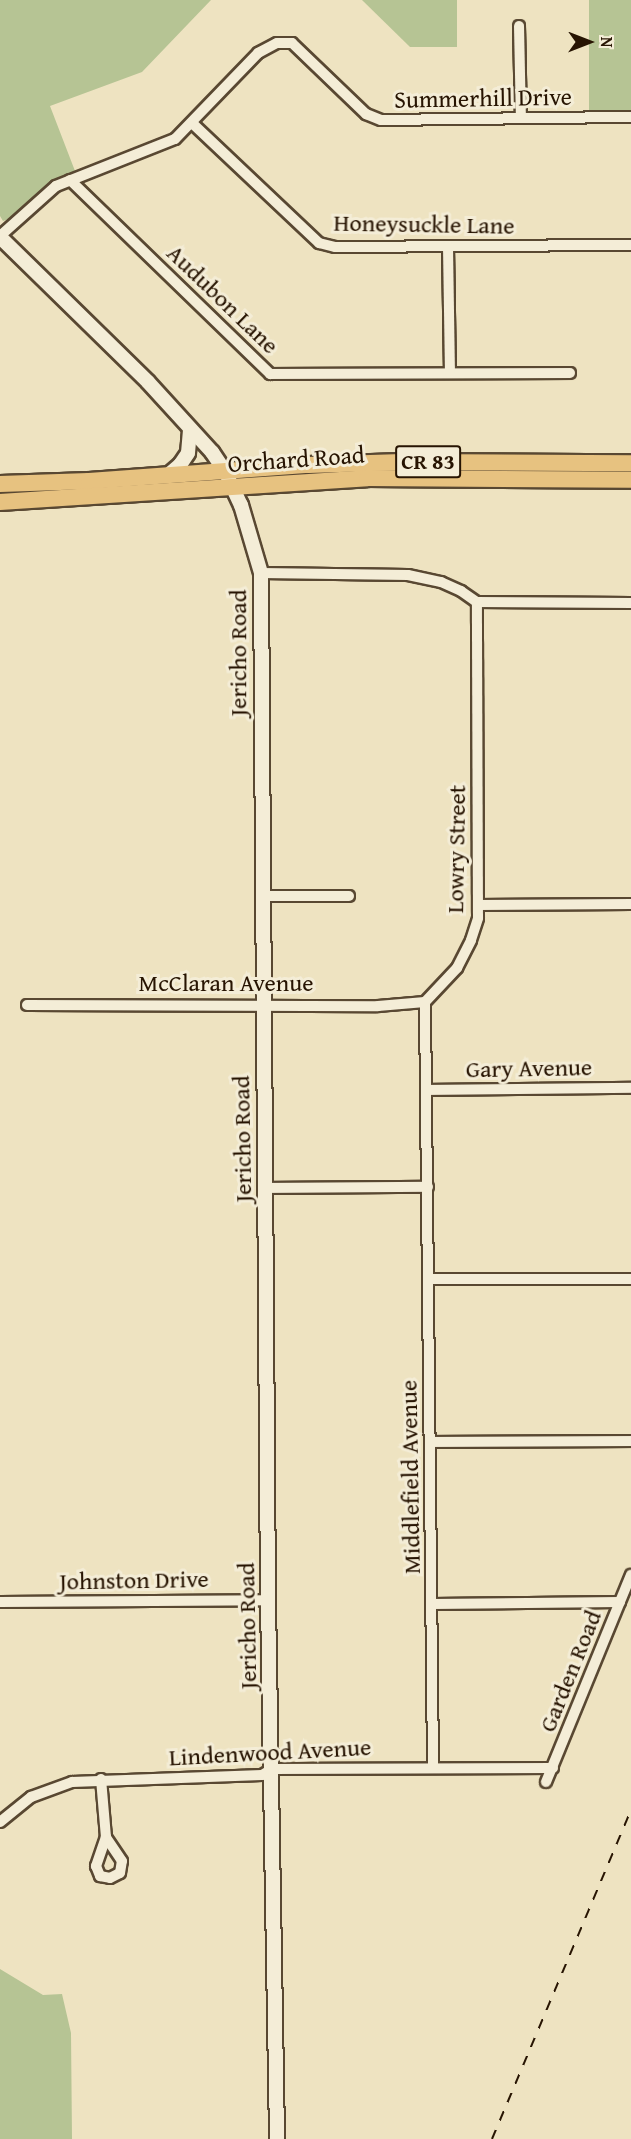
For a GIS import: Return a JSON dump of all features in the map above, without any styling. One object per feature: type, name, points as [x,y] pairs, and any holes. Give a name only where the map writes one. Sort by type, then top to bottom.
[{"type":"main road","name":"Jericho Road","points":[[0,236],[147,382],[225,471],[251,533],[261,573],[261,896],[268,1600],[277,2139]]},
{"type":"main road","points":[[168,475],[180,465],[188,453],[190,429]]},
{"type":"main road","name":"Orchard Road","points":[[0,484],[89,482],[225,471],[402,462],[631,463]]},
{"type":"main road","name":"Orchard Road","points":[[0,502],[368,478],[631,480]]},
{"type":"street","points":[[519,26],[520,118]]},
{"type":"street","name":"Summerhill Drive","points":[[0,236],[45,195],[70,180],[175,138],[258,53],[277,43],[292,43],[366,114],[381,120],[631,117]]},
{"type":"street","name":"Honeysuckle Lane","points":[[192,123],[319,243],[335,247],[631,245]]},
{"type":"street","name":"Audubon Lane","points":[[70,180],[270,374],[570,373]]},
{"type":"street","points":[[448,247],[450,373]]},
{"type":"street","points":[[261,573],[408,575],[441,582],[461,591],[477,602],[631,603]]},
{"type":"street","name":"Lowry Street","points":[[425,1002],[457,968],[471,940],[478,905],[477,602]]},
{"type":"street","points":[[261,896],[349,896]]},
{"type":"street","points":[[478,905],[631,904]]},
{"type":"street","points":[[265,1188],[428,1187],[425,1002]]},
{"type":"street","name":"McClaran Avenue","points":[[27,1005],[378,1006],[425,1002]]},
{"type":"street","name":"Gary Avenue","points":[[428,1090],[631,1088]]},
{"type":"street","name":"Middlefield Avenue","points":[[428,1187],[433,1767]]},
{"type":"street","points":[[430,1279],[631,1279]]},
{"type":"street","points":[[431,1442],[631,1441]]},
{"type":"street","name":"Garden Road","points":[[546,1782],[631,1575]]},
{"type":"street","name":"Johnston Drive","points":[[0,1602],[268,1600]]},
{"type":"street","points":[[433,1604],[620,1602]]},
{"type":"street","name":"Lindenwood Avenue","points":[[0,1822],[32,1797],[58,1785],[101,1779],[262,1775],[272,1769],[553,1768]]},
{"type":"street","points":[[101,1779],[106,1837]]},
{"type":"green space","points":[[0,0],[211,0],[142,72],[50,106],[75,171],[54,180],[16,216],[3,221],[0,216]]},
{"type":"green space","points":[[362,0],[457,0],[457,47],[410,47]]},
{"type":"green space","points":[[589,0],[631,0],[631,115],[589,115]]},
{"type":"green space","points":[[0,1969],[43,1995],[62,1994],[71,2033],[72,2139],[0,2139]]},
{"type":"railway","points":[[492,2139],[631,1810]]}]
